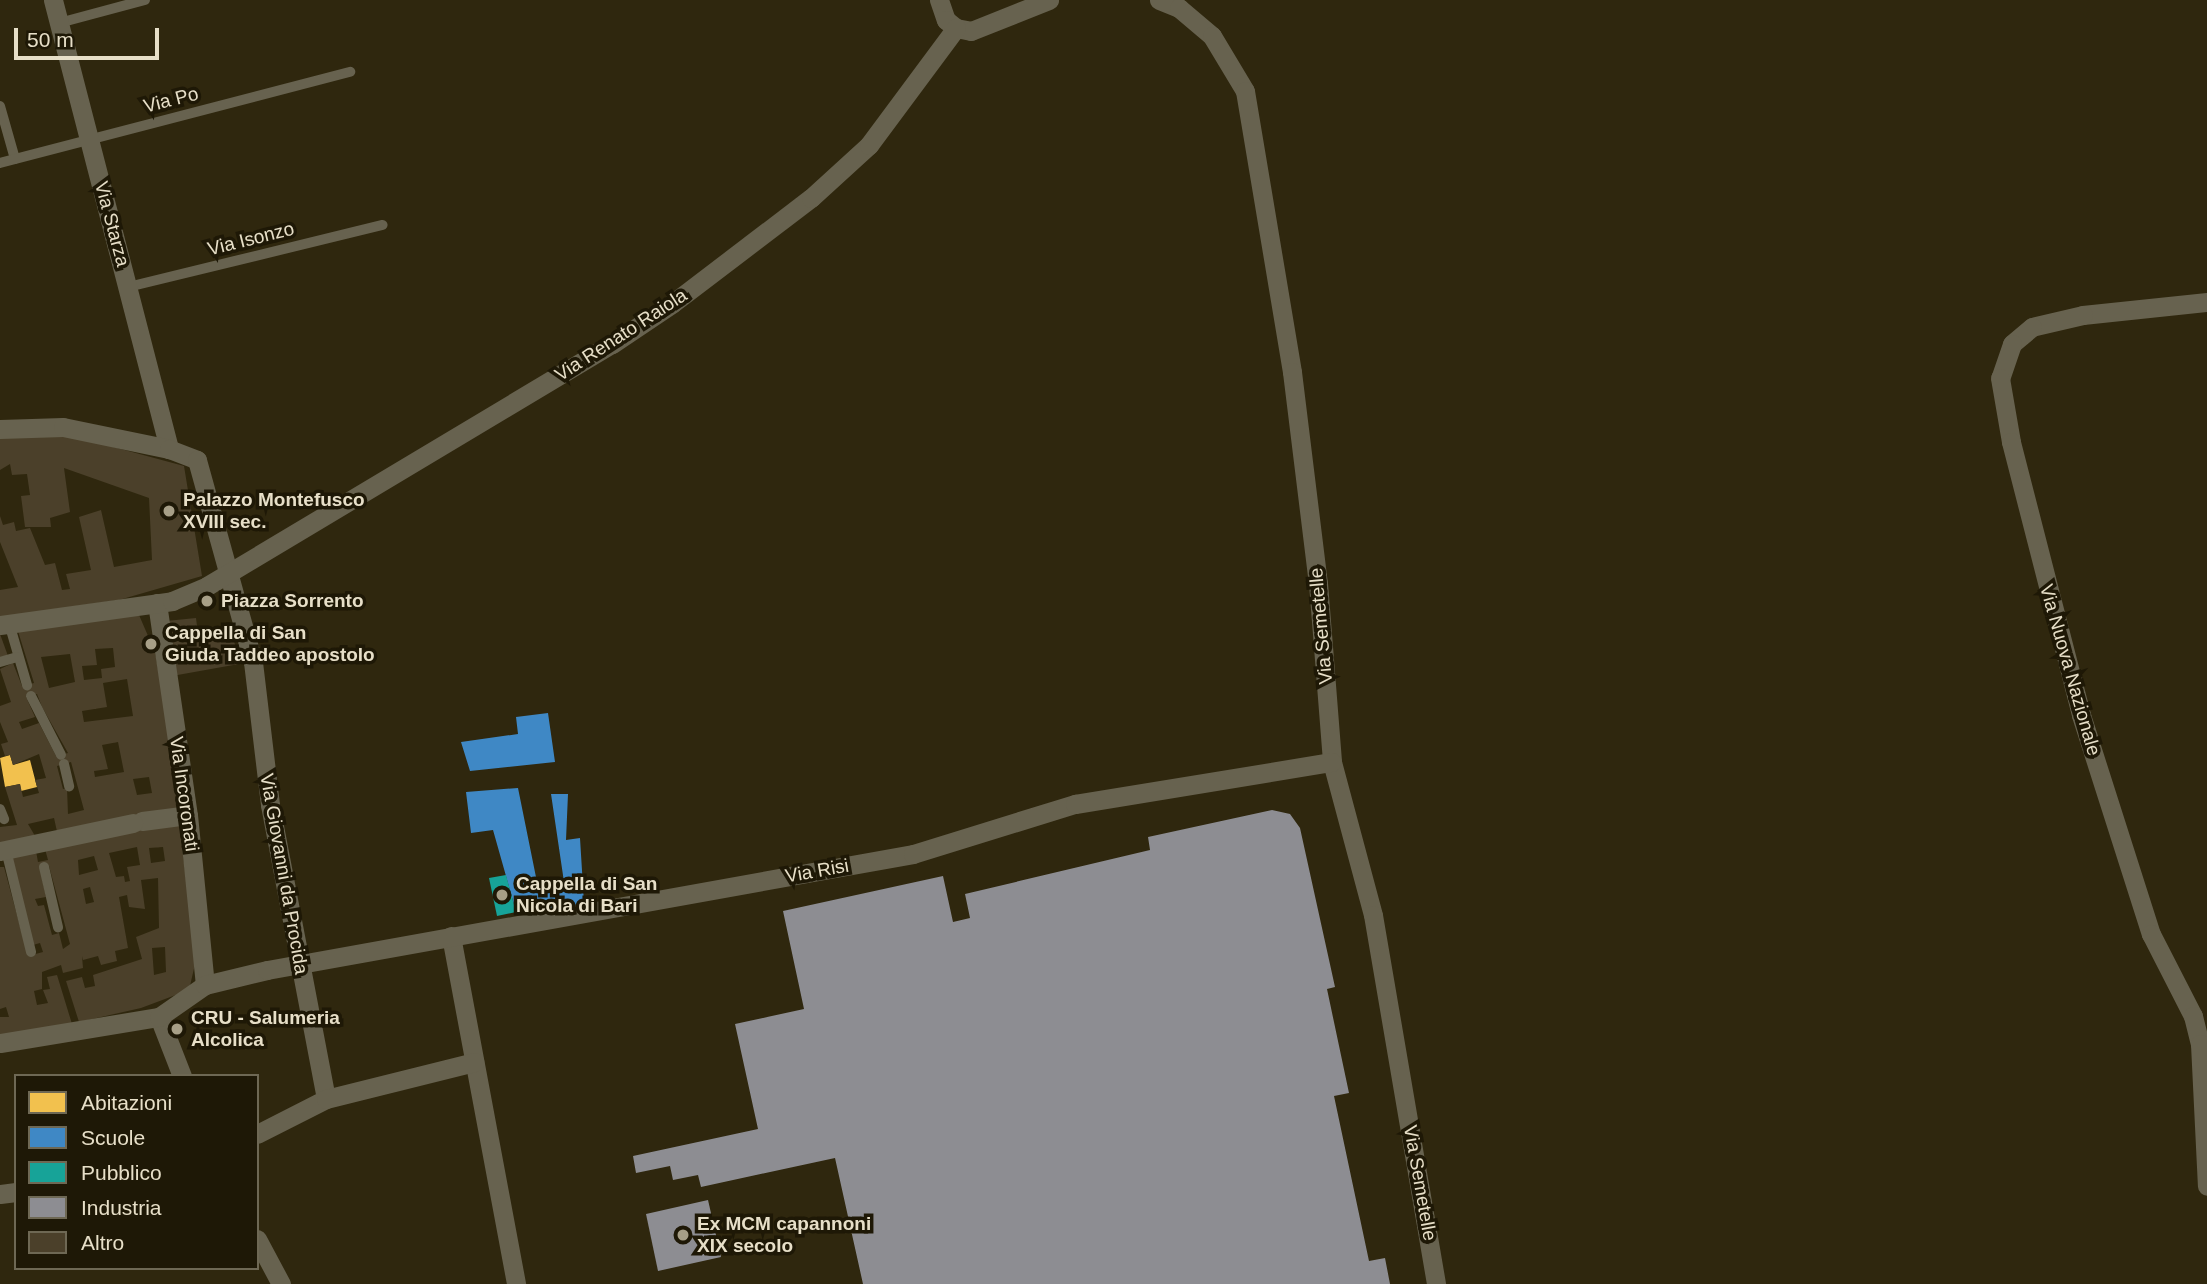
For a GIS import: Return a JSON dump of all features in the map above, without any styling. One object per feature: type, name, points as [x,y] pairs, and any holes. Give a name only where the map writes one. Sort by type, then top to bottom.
[{"type":"street","name":"Via Starza","points":[[53,0],[169,449]]},
{"type":"street","points":[[939,0],[946,20],[956,29],[971,31],[1049,0]]},
{"type":"street","name":"Via Semetelle","points":[[1159,0],[1179,8],[1212,36],[1245,91],[1292,372],[1318,583],[1332,762],[1373,915],[1436,1284]]},
{"type":"street","name":"Via Renato Raiola","points":[[4,624],[172,601],[230,574],[674,303],[811,198],[869,145],[956,29]]},
{"type":"street","name":"Via Nuova Nazionale","points":[[2207,302],[2083,315],[2032,327],[2012,344],[2000,379],[2014,455],[2081,715],[2151,934],[2193,1016],[2200,1044],[2207,1186]]},
{"type":"street","points":[[0,429],[63,427],[169,449],[197,460],[230,574]]},
{"type":"street","name":"Via Giovanni da Procida","points":[[230,574],[253,662],[270,805],[326,1099]]},
{"type":"street","name":"Via Incoronati","points":[[157,603],[188,815],[205,985]]},
{"type":"street","name":"Via Risi","points":[[205,985],[451,936],[913,854],[1075,804],[1332,762]]},
{"type":"street","points":[[3,851],[42,858],[137,822],[188,815]]},
{"type":"street","points":[[451,936],[516,1284]]},
{"type":"street","points":[[0,1043],[159,1017],[205,985]]},
{"type":"street","points":[[159,1017],[181,1074]]},
{"type":"street","points":[[259,1133],[326,1099],[474,1062]]},
{"type":"street","points":[[259,1243],[281,1284]]},
{"type":"lane","points":[[59,23],[145,0]]},
{"type":"lane","name":"Via Po","points":[[0,163],[351,72]]},
{"type":"lane","points":[[0,106],[15,159]]},
{"type":"lane","name":"Via Isonzo","points":[[128,287],[383,225]]},
{"type":"lane","points":[[4,624],[27,685]]},
{"type":"lane","points":[[0,662],[17,657]]},
{"type":"lane","points":[[31,696],[63,760],[69,786]]},
{"type":"lane","points":[[3,851],[31,952]]},
{"type":"lane","points":[[42,858],[58,927]]},
{"type":"building: Abitazioni","points":[[10,755],[13,765],[30,760],[37,787],[21,791],[20,784],[5,787],[0,758]]},
{"type":"building: Scuole","points":[[548,713],[555,762],[470,771],[461,742],[518,734],[516,717]]},
{"type":"building: Scuole","points":[[518,788],[538,887],[564,882],[551,794],[568,794],[566,840],[580,838],[584,903],[517,915],[493,830],[471,833],[466,792]]},
{"type":"building: Pubblico","name":"Cappella di San Nicola di Bari","points":[[506,875],[516,912],[497,916],[489,878]]},
{"type":"building: Industria","points":[[1272,810],[1290,814],[1300,828],[1335,987],[1327,989],[1349,1093],[1334,1096],[1369,1261],[1385,1258],[1390,1284],[863,1284],[835,1158],[701,1187],[698,1175],[673,1180],[670,1166],[636,1173],[633,1156],[758,1129],[735,1024],[804,1009],[783,911],[943,876],[953,922],[970,918],[965,894],[1150,850],[1148,837]]},
{"type":"building: Industria","name":"Ex MCM capannoni XIX secolo","points":[[708,1200],[721,1257],[658,1271],[646,1214]]},
{"type":"building: Altro","points":[[0,435],[69,435],[184,466],[202,576],[119,600],[0,617],[0,590],[18,587],[0,542],[0,516],[3,525],[14,522],[16,531],[30,528],[45,565],[55,563],[62,590],[70,589],[66,574],[91,570],[79,517],[101,510],[114,567],[152,560],[149,498],[64,468],[70,512],[50,518],[51,527],[25,527],[21,496],[30,495],[27,474],[12,475],[10,464],[0,470]]},
{"type":"building: Altro","points":[[139,615],[155,652],[165,709],[196,960],[189,990],[141,1008],[79,1022],[66,981],[82,977],[85,988],[95,986],[93,975],[142,959],[136,937],[159,928],[158,878],[141,880],[145,909],[129,907],[127,895],[119,897],[128,948],[115,951],[117,961],[101,965],[98,956],[83,960],[82,956],[83,968],[63,973],[61,965],[42,972],[42,989],[34,991],[37,1005],[48,1003],[43,990],[50,989],[47,977],[57,975],[72,1024],[0,1036],[0,1017],[9,1017],[6,1007],[0,1009],[0,867],[4,867],[28,956],[43,952],[40,943],[33,945],[12,856],[36,851],[38,862],[48,860],[45,849],[58,836],[54,818],[28,824],[38,841],[0,844],[0,827],[17,825],[5,787],[20,784],[23,797],[39,793],[35,780],[46,778],[39,754],[13,765],[10,755],[5,756],[1,744],[8,742],[0,722],[0,706],[11,702],[0,669],[13,663],[22,686],[34,683],[17,628]],"holes":[[[113,648],[115,667],[101,669],[102,678],[84,680],[82,666],[97,665],[95,649]],[[70,654],[75,682],[49,688],[41,657]],[[127,679],[133,716],[84,722],[82,711],[107,707],[103,683]],[[37,694],[68,753],[56,756],[39,723],[22,729],[19,722],[35,717],[26,697]],[[118,742],[124,772],[95,777],[94,771],[108,769],[102,745]],[[71,762],[84,810],[68,814],[67,788],[63,789],[57,766]],[[149,777],[152,793],[137,795],[133,779]],[[137,847],[140,865],[127,867],[130,881],[125,882],[124,876],[116,877],[109,853]],[[163,847],[165,861],[151,863],[149,848]],[[94,856],[98,870],[79,875],[78,860]],[[49,866],[70,944],[63,949],[59,933],[52,935],[44,905],[38,906],[35,899],[46,897],[40,868]],[[90,887],[94,902],[86,904],[83,889]],[[165,947],[166,972],[154,975],[152,948]]]},
{"type":"building: Altro","points":[[196,618],[197,626],[189,627],[190,639],[231,626],[239,664],[172,676],[166,621]]},
{"type":"building: Altro","points":[[0,634],[8,656],[0,657]]},
{"type":"place","name":"Palazzo Montefusco XVIII sec.","points":[[169,511]]},
{"type":"place","name":"Piazza Sorrento","points":[[207,601]]},
{"type":"place","name":"Cappella di San Giuda Taddeo apostolo","points":[[151,644]]},
{"type":"place","name":"Cappella di San Nicola di Bari","points":[[502,895]]},
{"type":"place","name":"CRU - Salumeria Alcolica","points":[[177,1029]]},
{"type":"place","name":"Ex MCM capannoni XIX secolo","points":[[683,1235]]}]
